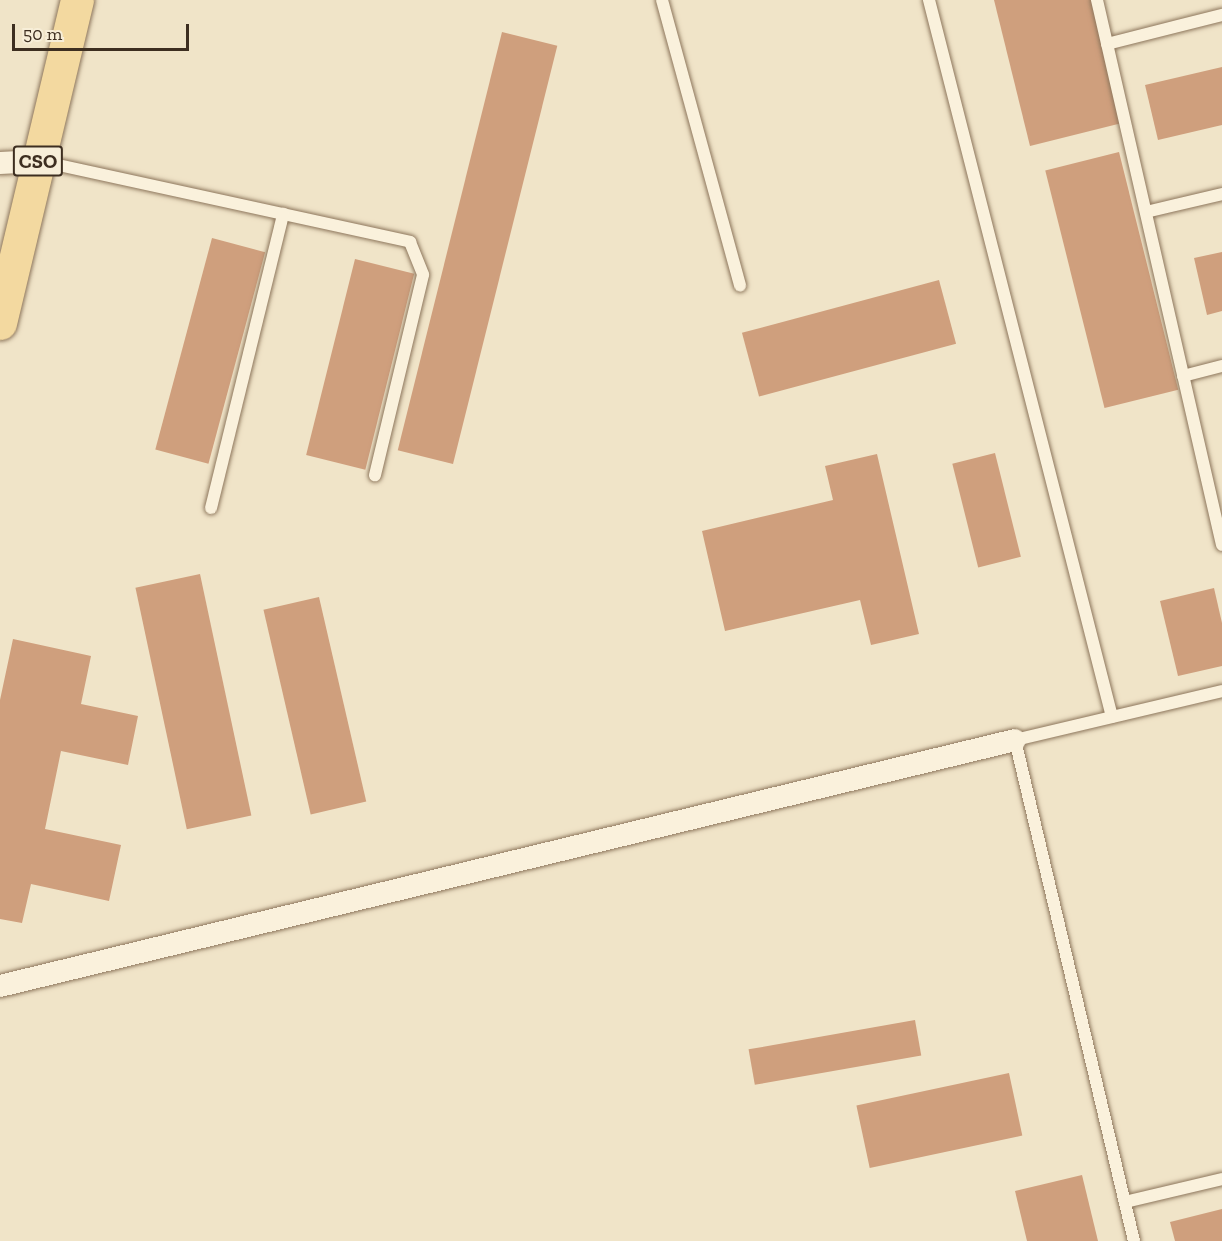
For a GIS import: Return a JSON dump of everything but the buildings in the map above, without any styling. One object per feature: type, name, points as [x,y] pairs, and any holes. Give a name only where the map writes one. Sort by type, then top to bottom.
[{"type":"main road","name":"CSO","points":[[0,322],[77,0]]},
{"type":"street","points":[[0,163],[39,161]]},
{"type":"street","points":[[0,986],[1015,741]]},
{"type":"lane","points":[[662,0],[740,286]]},
{"type":"lane","points":[[929,0],[1112,717]]},
{"type":"lane","points":[[1097,0],[1221,538]]},
{"type":"lane","points":[[1107,44],[1222,15]]},
{"type":"lane","points":[[39,161],[410,242],[419,259],[423,275],[375,475]]},
{"type":"lane","points":[[1146,212],[1222,194]]},
{"type":"lane","points":[[212,508],[283,214]]},
{"type":"lane","points":[[1183,376],[1222,366]]},
{"type":"lane","points":[[1134,1241],[1015,741],[1222,691]]},
{"type":"lane","points":[[1125,1202],[1222,1179]]}]
